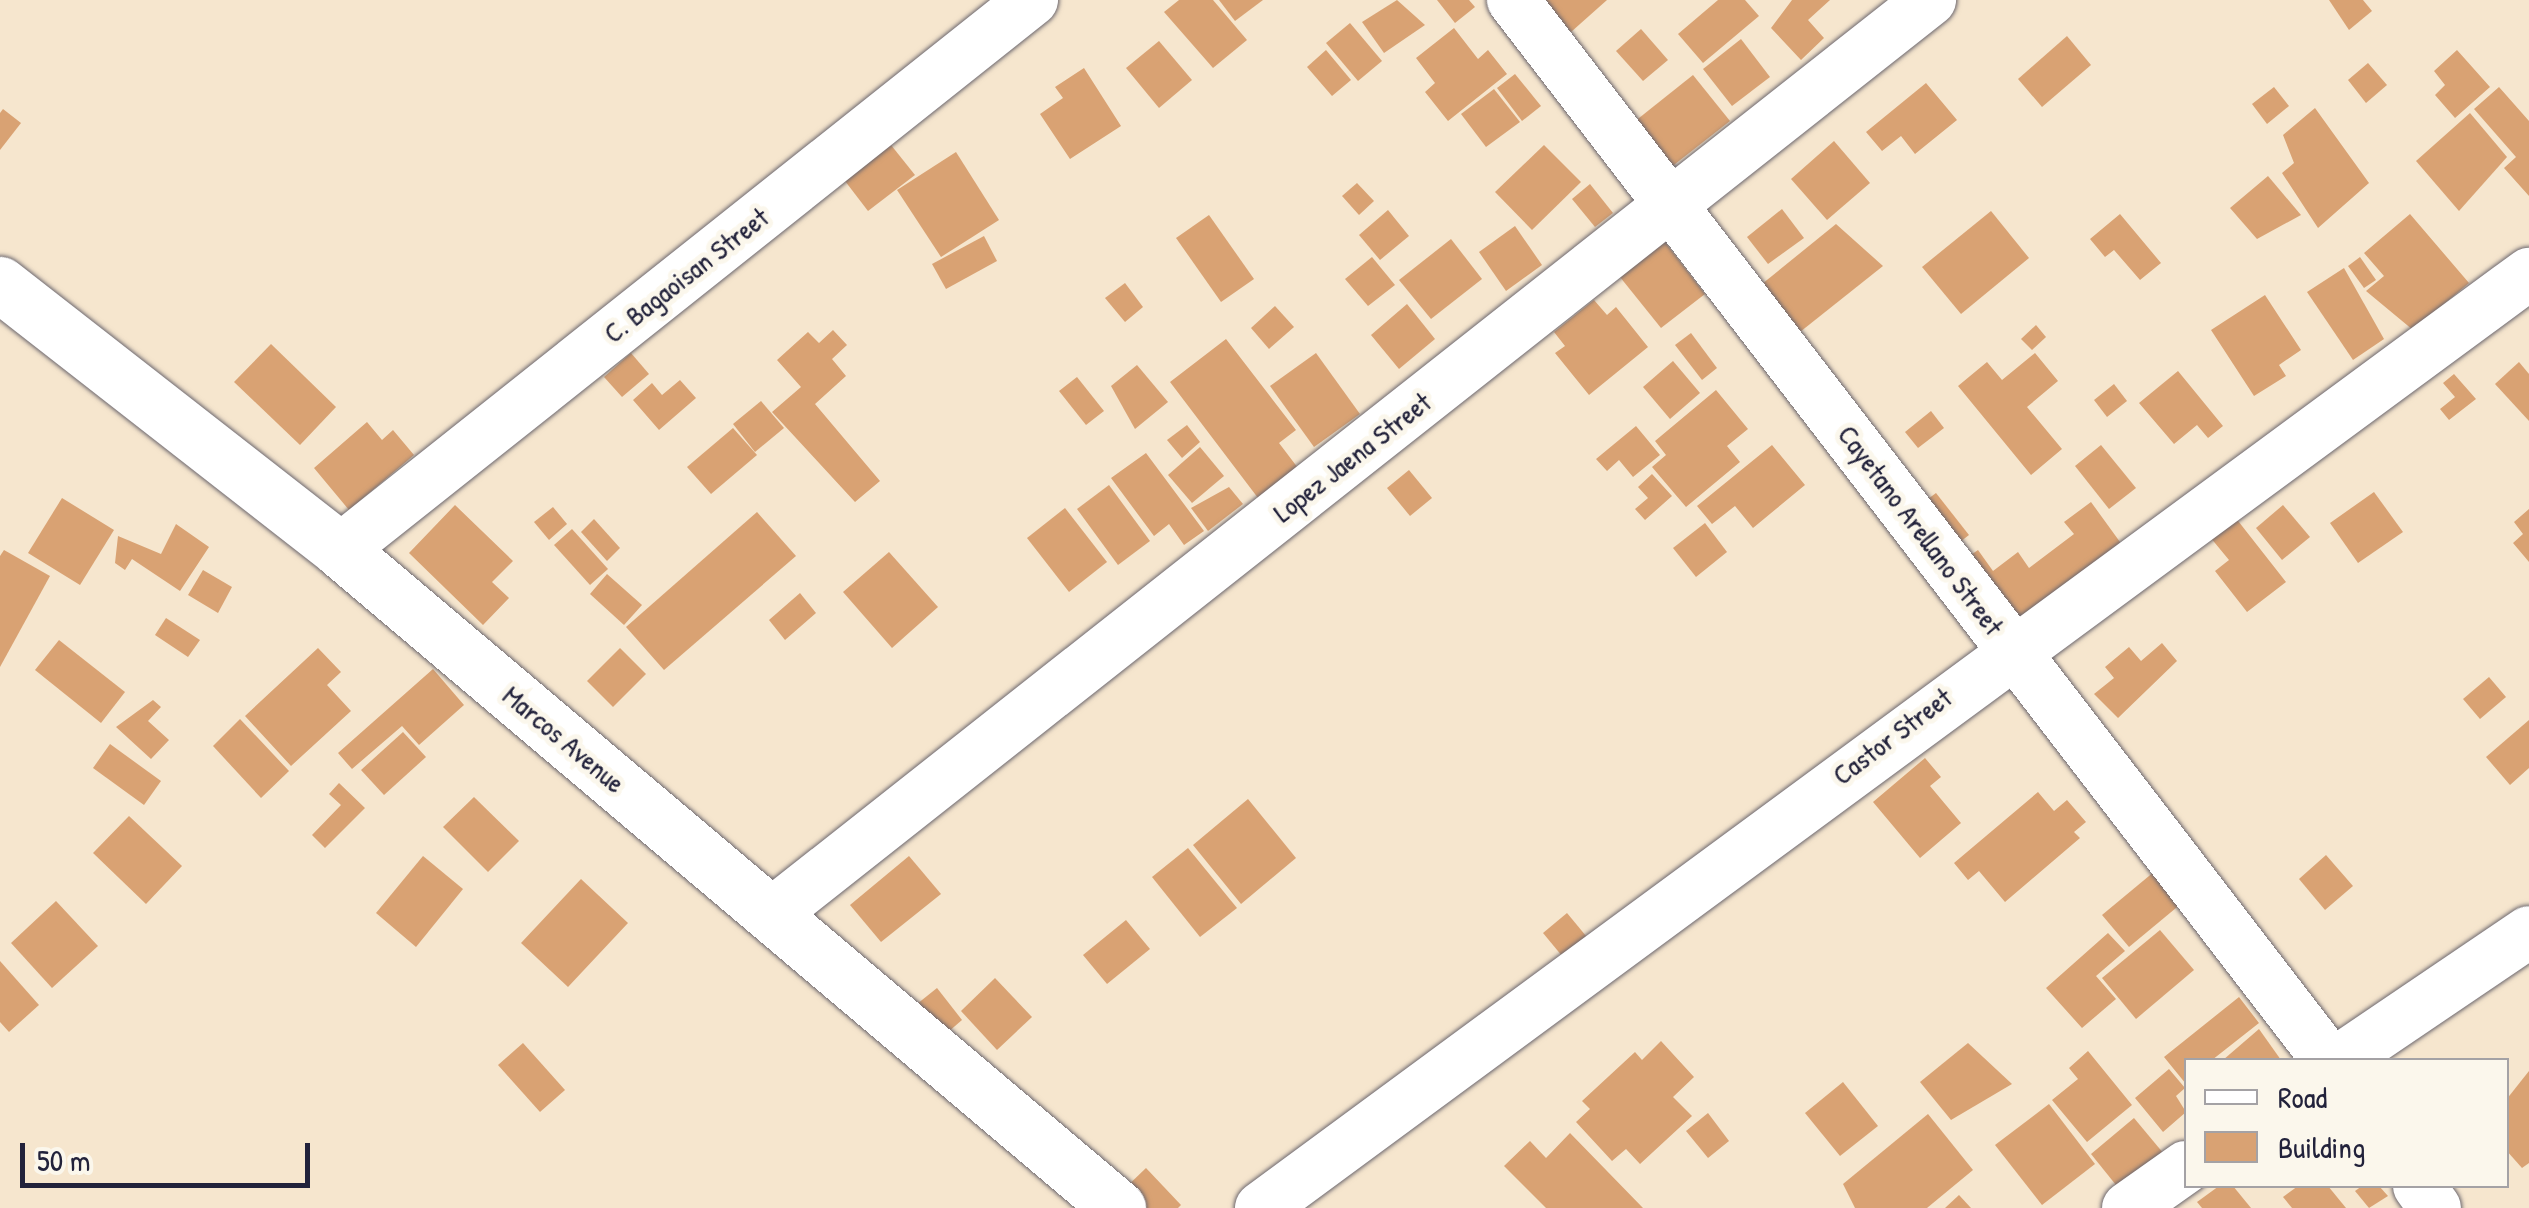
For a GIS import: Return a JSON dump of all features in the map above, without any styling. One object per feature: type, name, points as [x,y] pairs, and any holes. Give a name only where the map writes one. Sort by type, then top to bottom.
[{"type":"main road","name":"Marcos Avenue","points":[[0,284],[340,550],[1118,1208]]},
{"type":"street","name":"C. Bagaoisan Street","points":[[340,550],[1032,0]]},
{"type":"street","name":"Cayetano Arellano Street","points":[[1513,0],[1676,202],[2009,648],[2326,1058]]},
{"type":"street","name":"Lopez Jaena Street","points":[[772,914],[1930,0]]},
{"type":"street","name":"Castor Street","points":[[1262,1208],[2009,648],[2529,274]]},
{"type":"street","points":[[2343,1058],[2529,932]]},
{"type":"street","points":[[2128,1208],[2184,1168]]},
{"type":"building","points":[[1179,0],[1213,0],[1247,40],[1213,68],[1164,12]]},
{"type":"building","points":[[1219,0],[1263,0],[1235,21]]},
{"type":"building","points":[[1397,0],[1425,25],[1384,53],[1362,22]]},
{"type":"building","points":[[1437,0],[1469,0],[1475,7],[1455,23]]},
{"type":"building","points":[[1543,0],[1607,0],[1571,32]]},
{"type":"building","points":[[1718,0],[1745,0],[1759,16],[1703,63],[1678,34]]},
{"type":"building","points":[[1792,0],[1830,0],[1808,20],[1824,38],[1801,60],[1771,28]]},
{"type":"building","points":[[2329,0],[2363,0],[2372,11],[2349,30]]},
{"type":"building","points":[[1350,23],[1382,61],[1358,81],[1326,43]]},
{"type":"building","points":[[1454,28],[1478,59],[1488,50],[1507,74],[1448,121],[1425,92],[1435,83],[1416,58]]},
{"type":"building","points":[[1641,29],[1668,60],[1643,81],[1616,51]]},
{"type":"building","points":[[2067,36],[2091,65],[2042,107],[2018,79]]},
{"type":"building","points":[[1741,39],[1770,77],[1732,106],[1703,69]]},
{"type":"building","points":[[1159,41],[1192,80],[1159,108],[1126,68]]},
{"type":"building","points":[[1326,50],[1351,80],[1332,96],[1307,67]]},
{"type":"building","points":[[2457,50],[2490,87],[2455,118],[2435,95],[2445,85],[2434,71]]},
{"type":"building","points":[[2368,63],[2387,85],[2366,103],[2348,80]]},
{"type":"building","points":[[1084,68],[1121,126],[1070,159],[1040,114],[1063,98],[1055,87]]},
{"type":"building","points":[[1515,74],[1541,106],[1522,121],[1497,88]]},
{"type":"building","points":[[1693,75],[1730,121],[1670,168],[1634,122]]},
{"type":"building","points":[[1926,83],[1957,120],[1915,154],[1901,136],[1882,151],[1866,132]]},
{"type":"building","points":[[2274,87],[2289,106],[2267,124],[2252,104]]},
{"type":"building","points":[[2499,87],[2529,121],[2529,196],[2504,168],[2516,157],[2474,109]]},
{"type":"building","points":[[1494,89],[1520,122],[1486,147],[1461,114]]},
{"type":"building","points":[[2315,108],[2369,183],[2318,228],[2282,173],[2294,163],[2283,135]]},
{"type":"building","points":[[3,109],[21,123],[0,150],[0,113]]},
{"type":"building","points":[[2470,113],[2507,157],[2459,211],[2416,161]]},
{"type":"building","points":[[1834,141],[1870,183],[1827,220],[1791,179]]},
{"type":"building","points":[[891,145],[915,175],[868,211],[845,181]]},
{"type":"building","points":[[1544,145],[1581,182],[1532,230],[1495,192]]},
{"type":"building","points":[[956,152],[999,220],[941,257],[897,190]]},
{"type":"building","points":[[2268,176],[2301,215],[2257,239],[2230,208]]},
{"type":"building","points":[[1357,183],[1374,201],[1359,215],[1342,196]]},
{"type":"building","points":[[1590,184],[1613,213],[1595,227],[1572,199]]},
{"type":"building","points":[[1782,209],[1804,238],[1768,264],[1747,237]]},
{"type":"building","points":[[1388,210],[1409,236],[1380,260],[1359,235]]},
{"type":"building","points":[[1991,211],[2029,258],[1961,314],[1922,267]]},
{"type":"building","points":[[2120,214],[2161,263],[2140,280],[2114,250],[2105,257],[2090,239]]},
{"type":"building","points":[[2410,214],[2469,283],[2413,330],[2366,291],[2384,276],[2364,253]]},
{"type":"building","points":[[1209,215],[1254,279],[1221,302],[1176,238]]},
{"type":"building","points":[[1836,224],[1883,266],[1800,332],[1762,284]]},
{"type":"building","points":[[1515,226],[1542,265],[1506,291],[1479,252]]},
{"type":"building","points":[[984,236],[997,261],[946,289],[932,264]]},
{"type":"building","points":[[1451,239],[1482,279],[1431,319],[1399,280]]},
{"type":"building","points":[[1665,242],[1705,294],[1661,328],[1620,277]]},
{"type":"building","points":[[1372,257],[1395,285],[1368,306],[1345,279]]},
{"type":"building","points":[[2360,257],[2376,280],[2364,288],[2348,266]]},
{"type":"building","points":[[2344,268],[2384,339],[2353,360],[2307,292]]},
{"type":"building","points":[[1125,283],[1143,307],[1125,322],[1105,298]]},
{"type":"building","points":[[2265,295],[2301,350],[2279,365],[2286,376],[2254,396],[2211,330]]},
{"type":"building","points":[[1594,300],[1607,315],[1616,307],[1648,347],[1589,395],[1555,353],[1565,346],[1554,332]]},
{"type":"building","points":[[1407,304],[1435,339],[1399,369],[1371,335]]},
{"type":"building","points":[[1275,306],[1294,327],[1269,349],[1251,328]]},
{"type":"building","points":[[2036,325],[2046,337],[2032,350],[2021,339]]},
{"type":"building","points":[[833,330],[847,345],[832,359],[846,376],[815,404],[880,481],[855,502],[772,412],[801,387],[777,360],[808,332],[819,343]]},
{"type":"building","points":[[1691,333],[1717,368],[1702,380],[1675,345]]},
{"type":"building","points":[[1226,339],[1296,430],[1279,443],[1298,468],[1258,498],[1170,382]]},
{"type":"building","points":[[271,344],[336,407],[300,445],[234,382]]},
{"type":"building","points":[[631,353],[649,374],[622,397],[604,377]]},
{"type":"building","points":[[1316,353],[1360,414],[1314,447],[1270,386]]},
{"type":"building","points":[[2035,353],[2058,381],[2027,407],[2062,449],[2031,475],[1958,386],[1987,362],[2002,380]]},
{"type":"building","points":[[1673,361],[1700,393],[1670,419],[1643,387]]},
{"type":"building","points":[[2519,362],[2529,374],[2529,421],[2495,384]]},
{"type":"building","points":[[1137,365],[1168,402],[1135,429],[1111,386]]},
{"type":"building","points":[[2178,371],[2223,426],[2208,438],[2197,425],[2174,444],[2139,403]]},
{"type":"building","points":[[2454,374],[2476,399],[2449,420],[2440,409],[2455,397],[2443,383]]},
{"type":"building","points":[[1077,377],[1104,411],[1086,425],[1059,391]]},
{"type":"building","points":[[680,380],[696,398],[659,430],[633,400],[652,383],[662,395]]},
{"type":"building","points":[[2114,384],[2127,401],[2107,417],[2094,400]]},
{"type":"building","points":[[1716,390],[1748,429],[1727,446],[1740,462],[1686,507],[1652,467],[1666,455],[1655,441]]},
{"type":"building","points":[[761,401],[784,428],[755,452],[733,424]]},
{"type":"building","points":[[1931,411],[1944,428],[1918,448],[1905,432]]},
{"type":"building","points":[[367,422],[382,440],[393,430],[414,455],[349,510],[314,468]]},
{"type":"building","points":[[1187,425],[1200,442],[1182,458],[1167,440]]},
{"type":"building","points":[[1636,426],[1660,455],[1633,477],[1619,460],[1607,471],[1596,459]]},
{"type":"building","points":[[733,428],[757,455],[711,494],[687,467]]},
{"type":"building","points":[[1772,445],[1805,485],[1753,528],[1735,506],[1712,524],[1697,506]]},
{"type":"building","points":[[2101,445],[2136,488],[2109,509],[2075,466]]},
{"type":"building","points":[[1200,447],[1224,476],[1192,503],[1168,475]]},
{"type":"building","points":[[1146,453],[1204,531],[1184,545],[1169,524],[1154,536],[1111,478]]},
{"type":"building","points":[[1409,470],[1432,498],[1410,516],[1387,488]]},
{"type":"building","points":[[1652,474],[1672,496],[1645,520],[1635,509],[1648,498],[1638,487]]},
{"type":"building","points":[[1109,485],[1150,541],[1118,565],[1077,509]]},
{"type":"building","points":[[1229,487],[1243,504],[1208,531],[1191,508]]},
{"type":"building","points":[[2374,492],[2403,532],[2358,563],[2330,523]]},
{"type":"building","points":[[1936,493],[1969,535],[1951,549],[1924,502]]},
{"type":"building","points":[[62,498],[114,530],[80,585],[28,553]]},
{"type":"building","points":[[2091,502],[2128,553],[2018,636],[1962,561],[1978,550],[1993,571],[2018,552],[2029,568],[2074,534],[2064,522]]},
{"type":"building","points":[[455,505],[513,561],[492,582],[509,598],[483,625],[409,553]]},
{"type":"building","points":[[2283,505],[2310,537],[2282,560],[2256,528]]},
{"type":"building","points":[[553,507],[567,524],[549,540],[534,522]]},
{"type":"building","points":[[1065,508],[1107,562],[1069,592],[1027,538]]},
{"type":"building","points":[[2529,509],[2529,562],[2513,543],[2523,534],[2514,522]]},
{"type":"building","points":[[757,512],[796,556],[664,670],[626,627]]},
{"type":"building","points":[[2235,517],[2286,582],[2247,612],[2215,571],[2229,560],[2210,537]]},
{"type":"building","points":[[594,519],[620,548],[607,561],[581,532]]},
{"type":"building","points":[[1705,523],[1727,552],[1696,577],[1673,548]]},
{"type":"building","points":[[176,524],[209,547],[180,591],[132,559],[125,570],[115,563],[118,536],[161,554]]},
{"type":"building","points":[[572,529],[608,569],[590,585],[554,545]]},
{"type":"building","points":[[4,550],[50,576],[0,667],[0,556]]},
{"type":"building","points":[[889,552],[938,607],[892,648],[843,592]]},
{"type":"building","points":[[203,570],[232,587],[218,613],[188,595]]},
{"type":"building","points":[[607,574],[642,605],[624,625],[590,594]]},
{"type":"building","points":[[800,593],[816,613],[785,640],[769,620]]},
{"type":"building","points":[[166,618],[200,640],[188,657],[155,635]]},
{"type":"building","points":[[59,640],[125,692],[101,723],[35,670]]},
{"type":"building","points":[[2162,643],[2177,661],[2118,718],[2094,694],[2114,678],[2105,667],[2129,647],[2141,661]]},
{"type":"building","points":[[318,648],[341,672],[327,685],[351,711],[291,766],[245,716]]},
{"type":"building","points":[[620,648],[646,674],[613,707],[587,681]]},
{"type":"building","points":[[433,669],[464,705],[419,745],[402,726],[352,769],[338,753]]},
{"type":"building","points":[[2489,677],[2506,697],[2480,719],[2463,699]]},
{"type":"building","points":[[153,700],[161,707],[148,721],[169,740],[151,759],[116,727]]},
{"type":"building","points":[[240,719],[289,771],[261,798],[213,746]]},
{"type":"building","points":[[2529,720],[2529,768],[2510,785],[2486,757]]},
{"type":"building","points":[[403,732],[426,757],[384,795],[361,770]]},
{"type":"building","points":[[110,744],[161,781],[144,805],[93,768]]},
{"type":"building","points":[[1925,758],[1941,777],[1930,786],[1961,823],[1920,858],[1873,802]]},
{"type":"building","points":[[339,783],[365,808],[325,848],[312,835],[341,805],[329,794]]},
{"type":"building","points":[[2038,792],[2054,811],[2067,800],[2086,822],[2074,832],[2080,838],[2005,902],[1979,871],[1968,880],[1954,863]]},
{"type":"building","points":[[474,797],[519,841],[488,872],[443,827]]},
{"type":"building","points":[[1248,799],[1296,858],[1241,904],[1193,845]]},
{"type":"building","points":[[129,816],[182,866],[146,904],[93,853]]},
{"type":"building","points":[[1188,848],[1237,908],[1200,937],[1152,877]]},
{"type":"building","points":[[2326,855],[2353,886],[2325,910],[2299,879]]},
{"type":"building","points":[[423,856],[463,889],[416,947],[376,913]]},
{"type":"building","points":[[909,856],[941,894],[881,942],[850,905]]},
{"type":"building","points":[[2155,871],[2182,903],[2129,947],[2102,915]]},
{"type":"building","points":[[581,879],[628,923],[568,987],[521,943]]},
{"type":"building","points":[[56,901],[98,946],[52,988],[11,943]]},
{"type":"building","points":[[1567,913],[1596,948],[1572,968],[1543,933]]},
{"type":"building","points":[[1126,920],[1150,949],[1107,984],[1083,955]]},
{"type":"building","points":[[2160,930],[2194,970],[2136,1019],[2102,978]]},
{"type":"building","points":[[2108,933],[2125,951],[2096,976],[2116,999],[2082,1028],[2046,988]]},
{"type":"building","points":[[0,961],[39,1005],[9,1032],[0,1022]]},
{"type":"building","points":[[995,978],[1032,1017],[997,1050],[961,1011]]},
{"type":"building","points":[[937,988],[962,1020],[933,1045],[907,1012]]},
{"type":"building","points":[[2239,997],[2259,1023],[2215,1058],[2184,1058],[2184,1082],[2164,1057]]},
{"type":"building","points":[[2259,1029],[2280,1058],[2225,1058]]},
{"type":"building","points":[[1661,1041],[1694,1077],[1673,1097],[1692,1116],[1640,1164],[1626,1149],[1612,1161],[1576,1122],[1590,1109],[1582,1101],[1635,1052],[1642,1060]]},
{"type":"building","points":[[523,1043],[565,1090],[540,1112],[498,1065]]},
{"type":"building","points":[[1968,1043],[2012,1084],[1951,1120],[1920,1082]]},
{"type":"building","points":[[2088,1051],[2132,1105],[2087,1142],[2052,1100],[2078,1079],[2069,1068]]},
{"type":"building","points":[[2169,1069],[2184,1087],[2176,1096],[2184,1114],[2163,1132],[2135,1098]]},
{"type":"building","points":[[2529,1071],[2529,1163],[2522,1168],[2509,1153],[2509,1096]]},
{"type":"building","points":[[1843,1082],[1878,1126],[1840,1156],[1805,1113]]},
{"type":"building","points":[[2049,1104],[2095,1164],[2042,1205],[1995,1145]]},
{"type":"building","points":[[1708,1113],[1729,1141],[1708,1158],[1686,1131]]},
{"type":"building","points":[[1928,1114],[1973,1170],[1927,1208],[1855,1208],[1843,1184]]},
{"type":"building","points":[[2134,1118],[2164,1154],[2120,1190],[2091,1154]]},
{"type":"building","points":[[1570,1133],[1643,1208],[1546,1208],[1504,1166],[1530,1141],[1546,1158]]},
{"type":"building","points":[[1146,1168],[1181,1205],[1178,1208],[1135,1208],[1120,1193]]},
{"type":"building","points":[[2216,1188],[2235,1188],[2251,1208],[2202,1208],[2197,1202]]},
{"type":"building","points":[[2295,1188],[2330,1188],[2346,1208],[2292,1208],[2283,1197]]},
{"type":"building","points":[[2381,1188],[2388,1196],[2369,1208],[2355,1191]]},
{"type":"building","points":[[1959,1195],[1971,1208],[1945,1208]]}]
